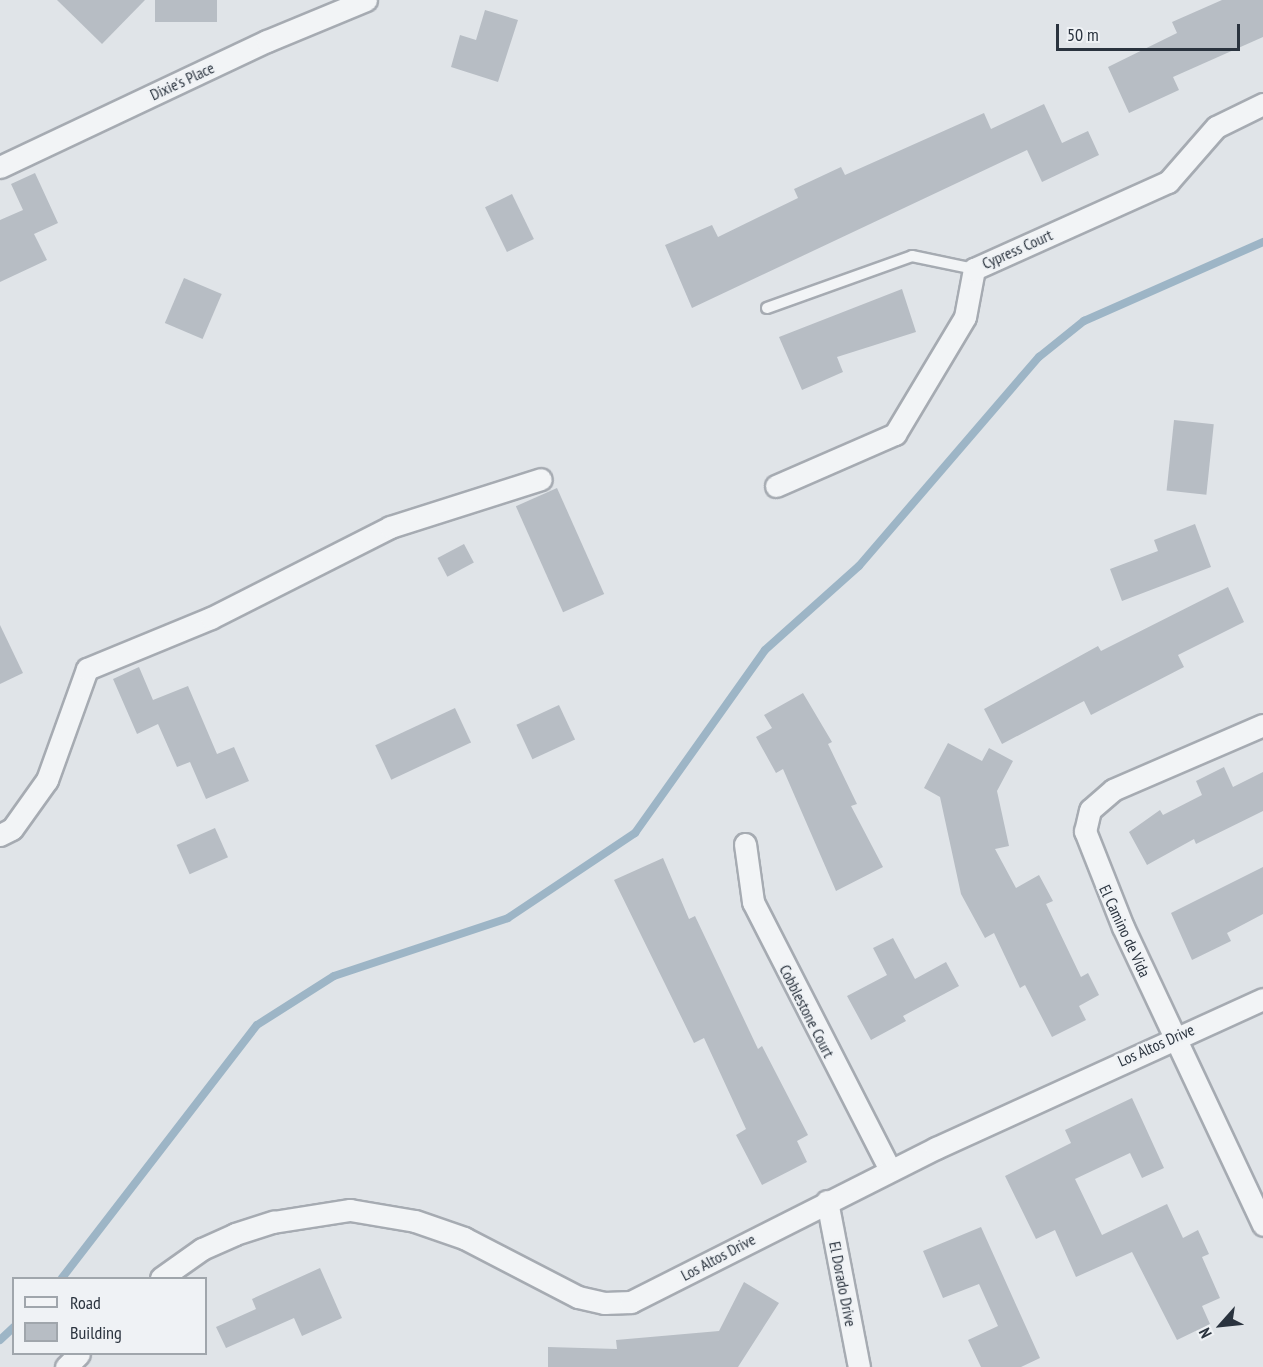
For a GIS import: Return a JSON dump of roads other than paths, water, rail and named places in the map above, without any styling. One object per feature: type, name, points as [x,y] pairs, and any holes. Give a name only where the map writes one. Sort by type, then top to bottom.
[{"type":"street","name":"Dixie's Place","points":[[0,167],[267,41],[366,0]]},
{"type":"street","name":"Cypress Court","points":[[776,486],[895,434],[965,317],[974,268],[1168,183],[1216,127],[1263,104]]},
{"type":"street","points":[[0,835],[12,829],[47,780],[87,669],[211,618],[390,527],[541,479]]},
{"type":"street","name":"El Camino de Vida","points":[[1263,725],[1113,790],[1086,819],[1089,852],[1263,1225]]},
{"type":"street","name":"Cobblestone Court","points":[[745,844],[753,902],[890,1170]]},
{"type":"street","name":"Los Altos Drive","points":[[162,1277],[202,1249],[236,1234],[273,1222],[350,1210],[415,1221],[464,1238],[579,1297],[619,1303],[644,1298],[890,1170],[1174,1036],[1263,999]]},
{"type":"street","name":"El Dorado Drive","points":[[827,1202],[859,1367]]},
{"type":"street","points":[[66,1367],[77,1355]]},
{"type":"lane","points":[[767,308],[912,256],[974,268]]},
{"type":"waterway","points":[[63,1277],[257,1025],[334,976],[508,918],[635,833],[765,650],[859,566],[1039,357],[1084,321],[1263,242]]},
{"type":"waterway","points":[[0,1340],[12,1329]]}]
